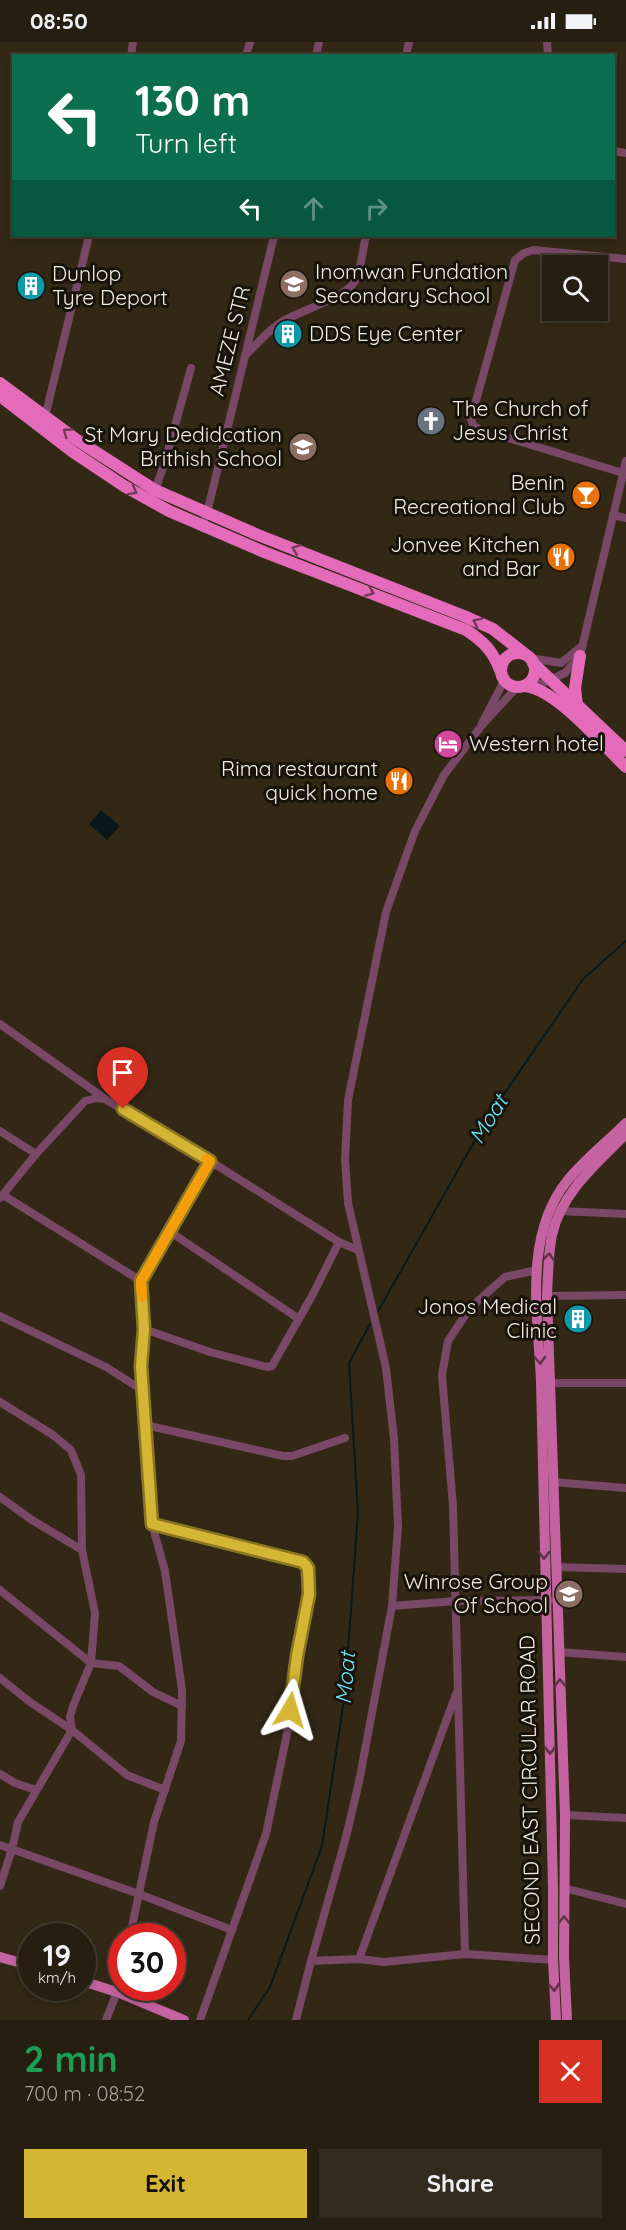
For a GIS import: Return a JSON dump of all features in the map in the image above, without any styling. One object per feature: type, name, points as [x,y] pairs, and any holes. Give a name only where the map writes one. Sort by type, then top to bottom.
[{"type":"highway","points":[[0,383],[128,474],[154,496]]},
{"type":"highway","points":[[0,396],[73,452],[124,486],[154,496],[204,519],[264,552],[466,630],[481,639],[489,648],[502,676],[525,687],[544,691],[561,703],[626,767]]},
{"type":"highway","points":[[204,519],[464,616],[493,629],[529,658],[626,752]]},
{"type":"highway","points":[[577,705],[575,688],[582,650]]},
{"type":"highway","points":[[502,676],[501,665],[508,656],[513,653],[529,658],[535,668],[532,679],[525,687]]},
{"type":"main road","name":"SECOND EAST CIRCULAR ROAD","points":[[556,2020],[553,1960],[552,1600],[538,1251],[542,1232],[555,1200],[567,1181],[626,1123]]},
{"type":"main road","name":"SECOND EAST CIRCULAR ROAD","points":[[567,2020],[565,1815],[559,1652],[552,1600],[556,1567],[547,1296],[548,1260],[552,1234],[560,1211],[573,1190],[626,1134]]},
{"type":"main road","points":[[0,1957],[18,1962]]},
{"type":"main road","points":[[139,2001],[184,2020]]},
{"type":"street","points":[[45,417],[89,237]]},
{"type":"street","name":"AMEZE STR","points":[[204,519],[274,237]]},
{"type":"street","points":[[244,357],[261,338],[280,323],[350,287],[356,280],[366,237]]},
{"type":"street","points":[[623,473],[478,429],[473,425],[471,419],[515,260],[524,253],[534,250],[626,258]]},
{"type":"street","points":[[154,496],[191,368]]},
{"type":"street","points":[[297,2020],[354,1804],[392,1606],[398,1527],[394,1439],[386,1368],[348,1203],[346,1131],[354,1071],[386,912],[415,831],[444,775],[482,725],[525,687],[552,680],[573,666],[582,650],[626,461]]},
{"type":"street","points":[[613,515],[626,518]]},
{"type":"street","points":[[529,658],[561,663],[582,650]]},
{"type":"street","points":[[482,725],[502,676]]},
{"type":"street","points":[[0,1024],[105,1099],[210,1161],[339,1242],[358,1250]]},
{"type":"street","points":[[105,1099],[96,1098],[85,1101],[36,1154],[2,1196],[141,1281]]},
{"type":"street","points":[[0,1131],[36,1154]]},
{"type":"street","points":[[133,1923],[154,1822],[181,1741],[182,1706],[182,1690],[165,1571],[152,1524],[142,1390],[144,1329],[141,1281],[210,1161]]},
{"type":"street","points":[[560,1211],[626,1214]]},
{"type":"street","points":[[169,1231],[299,1319]]},
{"type":"street","points":[[144,1329],[210,1352],[270,1367],[277,1360],[339,1242]]},
{"type":"street","points":[[465,1954],[453,1506],[442,1375],[448,1341],[470,1308],[505,1277],[537,1270]]},
{"type":"street","points":[[547,1296],[626,1295]]},
{"type":"street","points":[[0,1316],[106,1367],[142,1390]]},
{"type":"street","points":[[551,1383],[626,1383]]},
{"type":"street","points":[[0,1402],[53,1435],[71,1450],[81,1475],[82,1550],[95,1613],[91,1663],[73,1706],[70,1717],[72,1730],[18,1822],[0,1886]]},
{"type":"street","points":[[145,1425],[283,1456],[292,1456],[345,1438]]},
{"type":"street","points":[[553,1482],[626,1488]]},
{"type":"street","points":[[0,1497],[32,1520],[82,1550]]},
{"type":"street","points":[[152,1524],[303,1562],[308,1568],[309,1594],[297,1656],[288,1729],[266,1834],[200,2020]]},
{"type":"street","points":[[556,1567],[626,1569]]},
{"type":"street","points":[[0,1590],[91,1663],[119,1666],[153,1692],[182,1706]]},
{"type":"street","points":[[392,1606],[456,1601],[552,1600]]},
{"type":"street","points":[[559,1652],[626,1657]]},
{"type":"street","points":[[0,1678],[30,1702],[72,1730],[128,1775],[165,1790]]},
{"type":"street","points":[[359,1959],[458,1690]]},
{"type":"street","points":[[0,1774],[36,1791]]},
{"type":"street","points":[[565,1815],[626,1818]]},
{"type":"street","points":[[0,1845],[139,1894],[232,1930]]},
{"type":"street","points":[[564,1888],[626,1904]]},
{"type":"street","points":[[311,1961],[359,1959],[384,1962],[465,1954],[553,1960]]},
{"type":"street","points":[[106,2020],[113,2001]]},
{"type":"shaded area","points":[[101,810],[120,826],[107,840],[89,824]]},
{"type":"waterway","name":"Moat","points":[[377,1313],[487,1119],[583,979],[626,941]]},
{"type":"waterway","name":"Moat","points":[[248,2020],[270,1987],[322,1846],[345,1693],[358,1513],[349,1363],[370,1324]]},
{"type":"slow traffic","points":[[142,1297],[141,1281],[147,1268],[210,1161],[207,1159]]},
{"type":"place","name":"Inomwan Fundation Secondary School","points":[[294,284]]},
{"type":"place","name":"Dunlop Tyre Deport","points":[[31,286]]},
{"type":"place","name":"DDS Eye Center","points":[[288,334]]},
{"type":"place","name":"The Church of Jesus Christ","points":[[431,421]]},
{"type":"place","name":"St Mary Dedidcation Brithish School","points":[[303,447]]},
{"type":"place","name":"Benin Recreational Club","points":[[586,495]]},
{"type":"place","name":"Jonvee Kitchen and Bar","points":[[561,557]]},
{"type":"place","name":"Western hotel","points":[[448,744]]},
{"type":"place","name":"Rima restaurant quick home","points":[[399,781]]},
{"type":"place","name":"Jonos Medical Clinic","points":[[578,1319]]},
{"type":"place","name":"Winrose Group Of School","points":[[569,1594]]},
{"type":"route","points":[[123,1109],[210,1161],[141,1281],[144,1329],[141,1366],[152,1524],[303,1562],[308,1568],[309,1594],[297,1656],[290,1710]]}]
